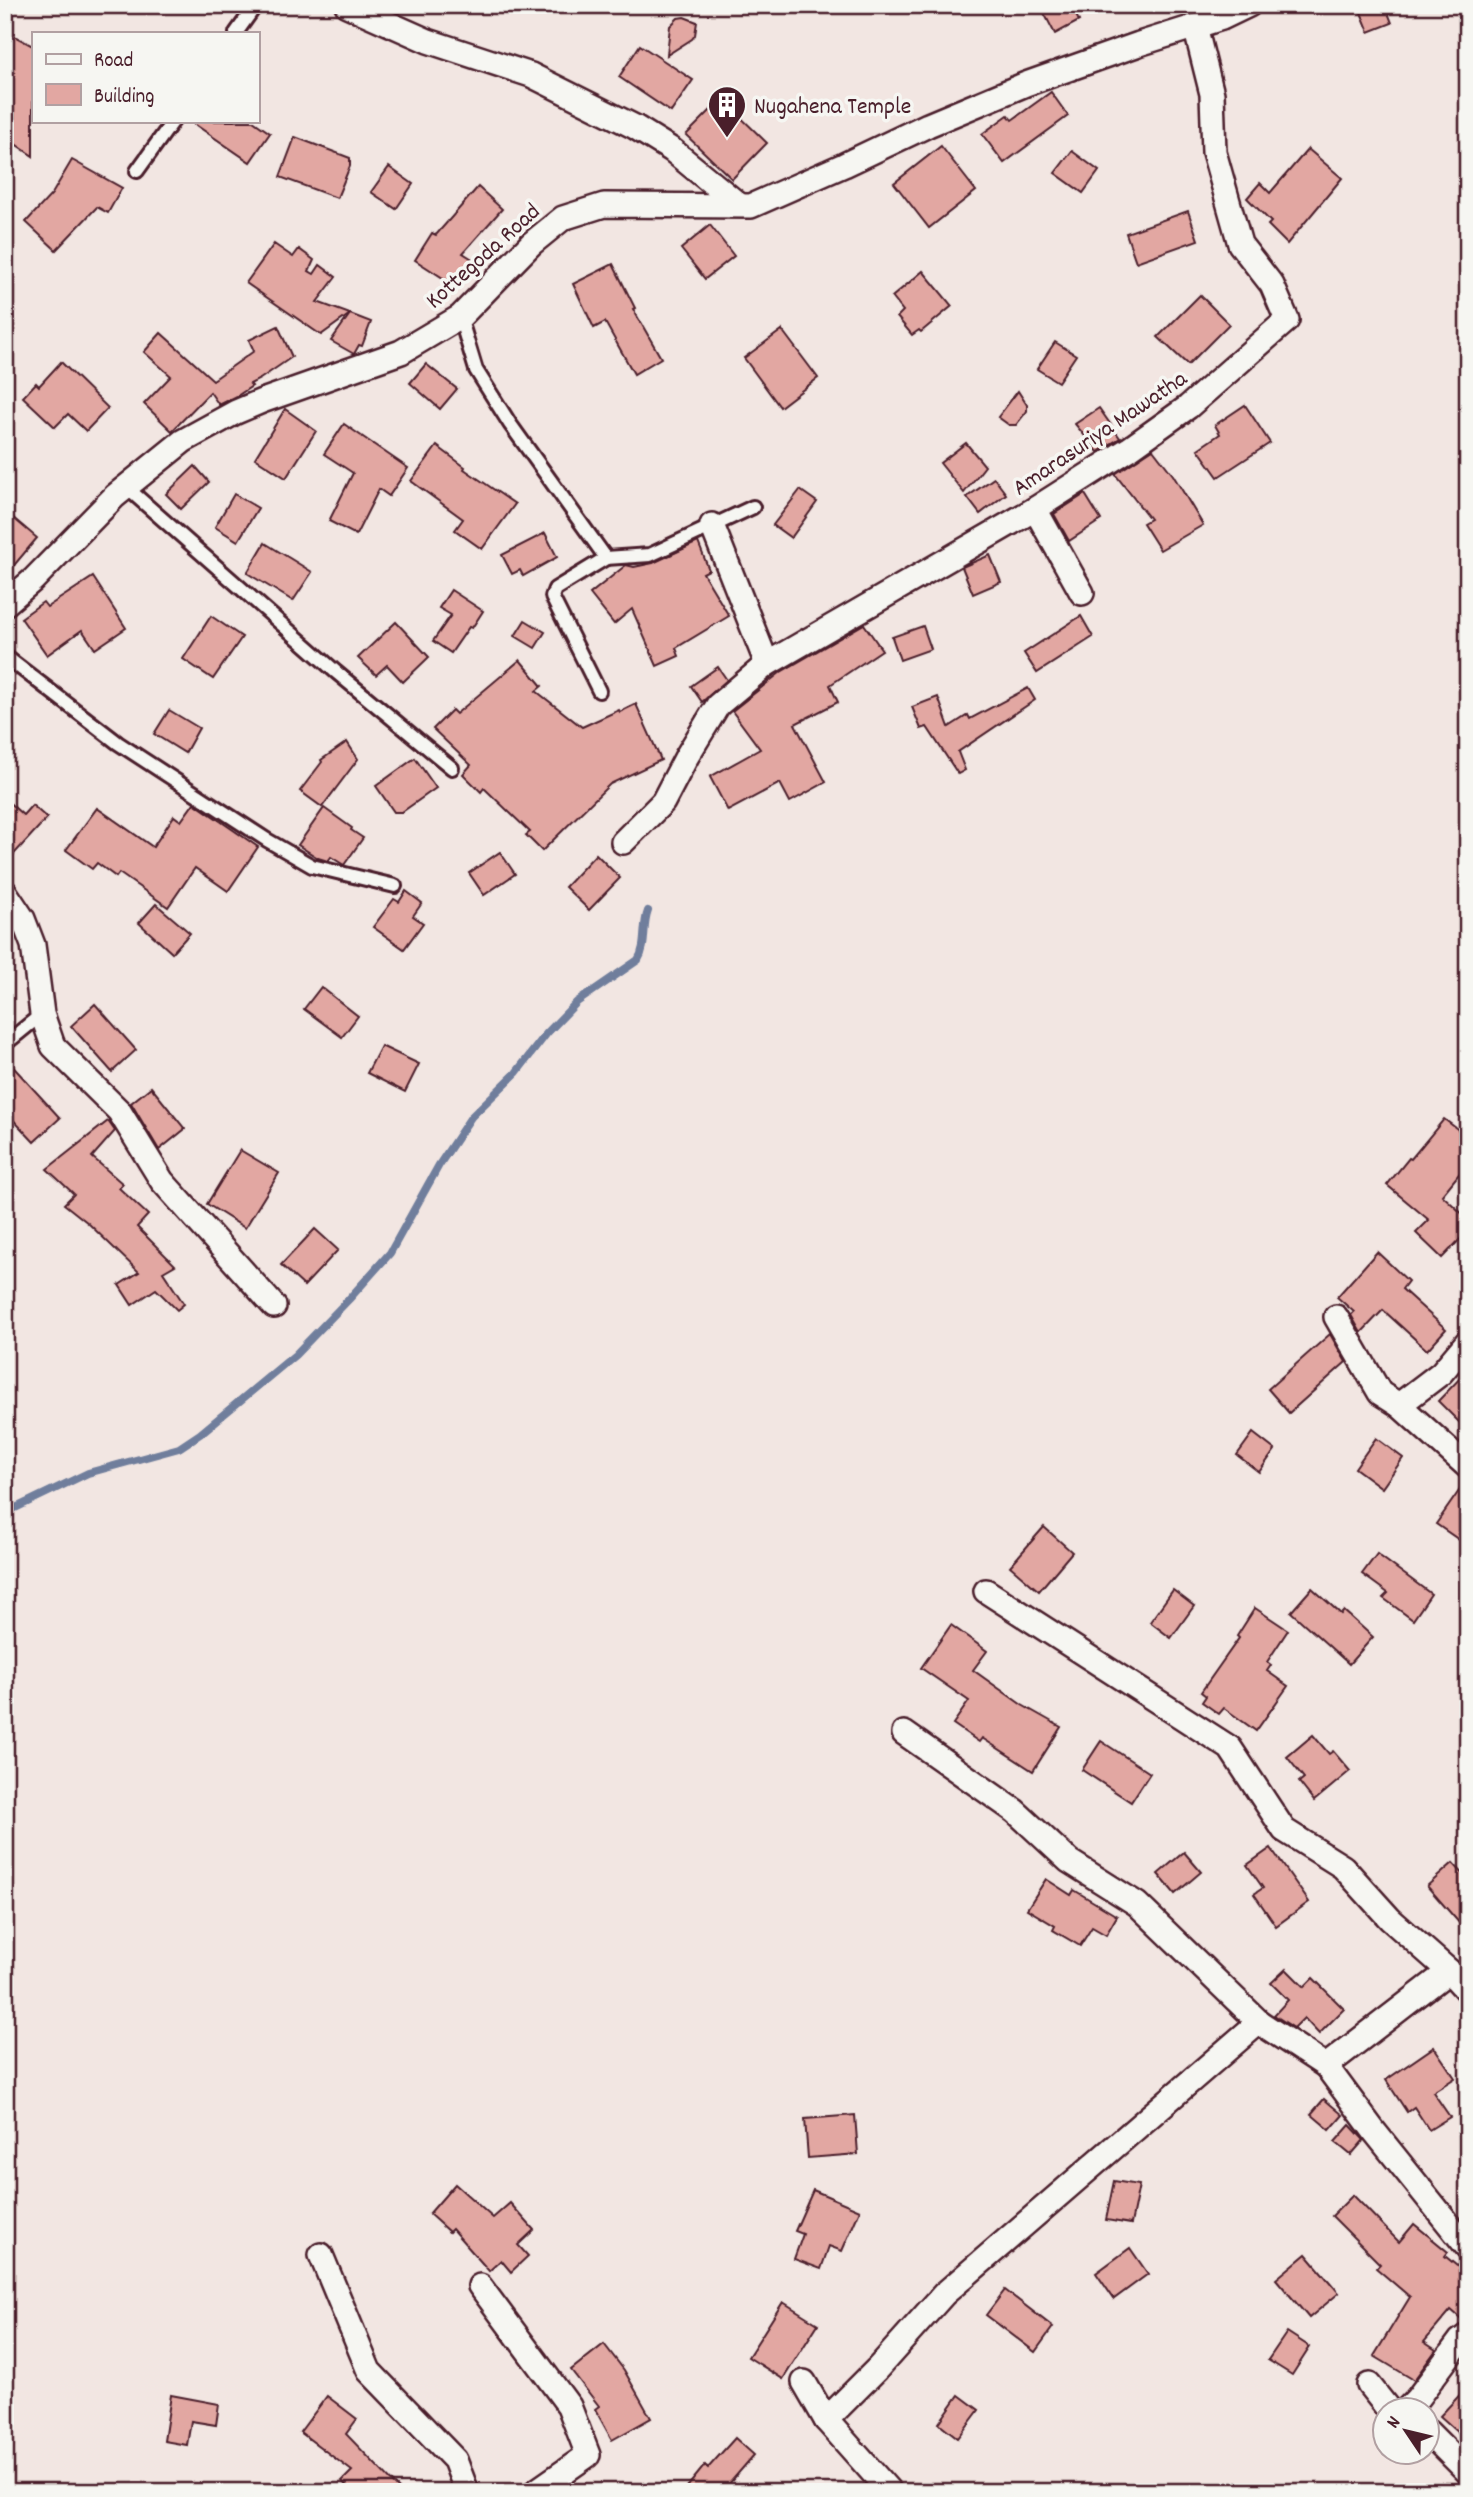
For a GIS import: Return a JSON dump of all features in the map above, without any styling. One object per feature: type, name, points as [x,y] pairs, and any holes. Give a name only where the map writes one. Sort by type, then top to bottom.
[{"type":"street","points":[[347,5],[428,41],[531,75],[635,127],[672,150],[739,205]]},
{"type":"street","name":"Kottegoda Road","points":[[5,604],[33,580],[126,487],[183,441],[236,412],[401,352],[460,317],[531,244],[563,218],[604,205],[751,206],[928,125],[1026,85],[1222,18],[1249,5]]},
{"type":"street","name":"Amarasuriya Mawatha","points":[[623,842],[663,802],[718,705],[767,664],[1035,509],[1129,449],[1188,407],[1287,320],[1272,285],[1240,244],[1214,152],[1212,94],[1195,26]]},
{"type":"street","points":[[1035,509],[1082,593]]},
{"type":"street","points":[[712,525],[767,664]]},
{"type":"street","points":[[5,892],[23,919],[33,945],[42,1014],[53,1046],[119,1111],[162,1181],[274,1306]]},
{"type":"street","points":[[1336,1317],[1380,1393],[1399,1405],[1468,1467]]},
{"type":"street","points":[[1399,1405],[1441,1373],[1468,1341]]},
{"type":"street","points":[[986,1591],[1230,1748],[1284,1830],[1343,1867],[1390,1919],[1468,1992]]},
{"type":"street","points":[[904,1733],[1015,1811],[1069,1861],[1137,1904],[1259,2022],[1326,2066],[1374,2131],[1468,2248]]},
{"type":"street","points":[[1326,2066],[1448,1971]]},
{"type":"street","points":[[826,2420],[877,2369],[944,2294],[1259,2022]]},
{"type":"street","points":[[321,2255],[369,2371],[454,2460],[467,2492]]},
{"type":"street","points":[[480,2286],[569,2406],[588,2455],[535,2492]]},
{"type":"street","points":[[1419,2396],[1460,2341],[1468,2335]]},
{"type":"street","points":[[804,2382],[826,2420],[890,2492]]},
{"type":"street","points":[[1369,2385],[1378,2396]]},
{"type":"street","points":[[1442,2447],[1468,2472]]},
{"type":"lane","points":[[237,32],[256,5]]},
{"type":"lane","points":[[137,171],[172,122]]},
{"type":"lane","points":[[460,317],[476,370],[510,424],[606,558]]},
{"type":"lane","points":[[126,487],[335,672],[452,768]]},
{"type":"lane","points":[[599,691],[552,597],[555,589],[606,558],[650,555],[753,507]]},
{"type":"lane","points":[[5,656],[118,743],[267,840],[312,866],[396,886]]},
{"type":"lane","points":[[5,1045],[42,1014]]},
{"type":"building","points":[[1054,5],[1071,5],[1079,21],[1055,34],[1043,11]]},
{"type":"building","points":[[1358,5],[1385,5],[1392,23],[1369,32]]},
{"type":"building","points":[[684,17],[697,22],[695,35],[667,55],[670,26],[678,18]]},
{"type":"building","points":[[5,31],[32,45],[33,156],[5,137]]},
{"type":"building","points":[[640,45],[693,80],[671,112],[619,77]]},
{"type":"building","points":[[1051,92],[1068,116],[1004,163],[982,134],[1008,115],[1012,120]]},
{"type":"building","name":"Nugahena Temple","points":[[722,99],[767,143],[732,179],[686,135]]},
{"type":"building","points":[[191,122],[254,122],[270,133],[250,162]]},
{"type":"building","points":[[295,137],[350,158],[350,166],[337,198],[280,177]]},
{"type":"building","points":[[941,146],[976,191],[929,228],[894,183]]},
{"type":"building","points":[[1308,149],[1342,178],[1287,244],[1268,225],[1271,222],[1247,198],[1260,183],[1270,193]]},
{"type":"building","points":[[1072,151],[1099,171],[1083,193],[1055,173]]},
{"type":"building","points":[[72,160],[122,188],[108,213],[97,207],[56,250],[26,222],[52,194]]},
{"type":"building","points":[[389,167],[413,184],[396,209],[371,192]]},
{"type":"building","points":[[478,187],[502,209],[463,253],[474,260],[457,287],[415,260],[432,233],[436,235]]},
{"type":"building","points":[[1188,211],[1198,240],[1136,262],[1126,233]]},
{"type":"building","points":[[710,225],[734,256],[705,279],[681,249]]},
{"type":"building","points":[[274,244],[293,257],[299,249],[314,260],[309,271],[314,274],[320,265],[336,277],[317,302],[350,314],[321,335],[246,283]]},
{"type":"building","points":[[613,264],[635,308],[633,309],[661,358],[634,374],[605,322],[594,328],[573,284]]},
{"type":"building","points":[[923,271],[952,306],[921,332],[919,330],[912,335],[897,317],[903,311],[892,297]]},
{"type":"building","points":[[1200,295],[1229,324],[1188,365],[1158,337]]},
{"type":"building","points":[[350,314],[371,322],[362,346],[359,345],[354,354],[331,341]]},
{"type":"building","points":[[278,326],[292,357],[250,384],[252,386],[237,396],[219,405],[210,392],[172,431],[144,404],[171,376],[144,352],[161,333],[213,380],[254,351],[249,340]]},
{"type":"building","points":[[782,330],[818,378],[780,407],[744,358]]},
{"type":"building","points":[[1055,342],[1076,355],[1058,382],[1037,369]]},
{"type":"building","points":[[61,362],[108,408],[86,431],[68,414],[55,427],[23,397],[36,383],[39,386]]},
{"type":"building","points":[[426,364],[457,389],[440,409],[410,383]]},
{"type":"building","points":[[1018,391],[1027,405],[1027,411],[1016,425],[1009,425],[998,417]]},
{"type":"building","points":[[1245,405],[1270,443],[1218,477],[1198,449],[1220,434],[1215,425]]},
{"type":"building","points":[[1099,408],[1120,438],[1098,452],[1075,424]]},
{"type":"building","points":[[285,409],[316,431],[286,478],[255,458]]},
{"type":"building","points":[[344,424],[408,468],[389,496],[379,489],[356,535],[329,521],[353,473],[324,454]]},
{"type":"building","points":[[966,443],[985,466],[964,493],[940,463]]},
{"type":"building","points":[[437,446],[465,467],[464,469],[515,504],[482,549],[455,530],[463,519],[411,481]]},
{"type":"building","points":[[1153,449],[1173,475],[1203,525],[1160,550],[1143,523],[1150,519],[1115,474]]},
{"type":"building","points":[[195,466],[209,482],[181,509],[166,494]]},
{"type":"building","points":[[994,478],[1006,494],[980,514],[967,497]]},
{"type":"building","points":[[800,490],[817,502],[791,538],[773,525]]},
{"type":"building","points":[[234,494],[258,508],[238,541],[215,527]]},
{"type":"building","points":[[1085,494],[1101,520],[1069,541],[1054,514]]},
{"type":"building","points":[[5,511],[37,538],[5,576]]},
{"type":"building","points":[[545,533],[557,557],[523,576],[520,570],[512,574],[502,555]]},
{"type":"building","points":[[698,542],[709,570],[703,573],[729,616],[676,648],[679,656],[657,666],[632,609],[614,624],[590,594],[626,565],[634,567],[653,563]]},
{"type":"building","points":[[265,543],[312,572],[293,601],[247,573]]},
{"type":"building","points":[[990,555],[1001,582],[973,594],[962,567]]},
{"type":"building","points":[[93,577],[126,628],[95,649],[82,630],[47,655],[21,618],[43,602],[47,607]]},
{"type":"building","points":[[451,590],[483,611],[451,653],[433,641],[451,615],[439,608]]},
{"type":"building","points":[[211,616],[242,637],[213,679],[183,659]]},
{"type":"building","points":[[1081,616],[1093,637],[1037,673],[1024,653]]},
{"type":"building","points":[[525,620],[545,632],[535,648],[515,636]]},
{"type":"building","points":[[396,622],[429,657],[403,682],[387,665],[376,675],[358,658]]},
{"type":"building","points":[[864,624],[882,650],[830,685],[838,702],[795,724],[826,782],[790,802],[780,783],[728,811],[710,777],[760,749],[732,711],[781,672]]},
{"type":"building","points":[[923,626],[931,649],[900,660],[892,637]]},
{"type":"building","points":[[520,660],[542,686],[536,691],[582,727],[636,704],[661,760],[610,784],[542,851],[526,835],[530,832],[484,788],[481,792],[463,774],[471,765],[433,729],[452,710],[456,714]]},
{"type":"building","points":[[718,667],[727,680],[702,702],[691,686]]},
{"type":"building","points":[[1028,688],[1035,700],[958,752],[965,770],[958,774],[927,727],[921,729],[912,707],[938,697],[949,727],[968,715],[970,719]]},
{"type":"building","points":[[169,710],[199,728],[185,753],[154,734]]},
{"type":"building","points":[[347,742],[358,759],[322,807],[300,791],[321,760]]},
{"type":"building","points":[[415,758],[436,788],[402,812],[394,812],[376,786]]},
{"type":"building","points":[[5,799],[23,815],[32,805],[47,818],[5,864]]},
{"type":"building","points":[[194,803],[258,847],[228,891],[195,868],[168,907],[119,873],[116,877],[97,863],[92,869],[66,850],[97,808],[153,847],[174,816],[181,821]]},
{"type":"building","points":[[324,808],[363,838],[344,865],[331,857],[328,861],[318,858],[298,845]]},
{"type":"building","points":[[500,852],[515,874],[484,895],[469,873]]},
{"type":"building","points":[[596,854],[620,878],[589,910],[565,887]]},
{"type":"building","points":[[406,891],[422,903],[413,916],[423,923],[404,949],[373,927],[394,899],[399,902]]},
{"type":"building","points":[[156,904],[190,933],[172,953],[139,923]]},
{"type":"building","points":[[321,987],[358,1016],[342,1037],[304,1009]]},
{"type":"building","points":[[95,1004],[136,1050],[112,1072],[71,1026]]},
{"type":"building","points":[[381,1046],[419,1064],[405,1092],[367,1073]]},
{"type":"building","points":[[5,1058],[60,1118],[34,1142],[5,1111]]},
{"type":"building","points":[[151,1087],[185,1129],[159,1150],[131,1103]]},
{"type":"building","points":[[1444,1119],[1468,1137],[1468,1163],[1442,1195],[1468,1219],[1468,1231],[1442,1258],[1416,1233],[1429,1220],[1387,1185]]},
{"type":"building","points":[[108,1121],[115,1131],[92,1157],[123,1184],[119,1188],[148,1215],[137,1227],[175,1265],[163,1272],[184,1304],[177,1310],[156,1289],[132,1305],[119,1285],[139,1272],[64,1204],[74,1194],[47,1169]]},
{"type":"building","points":[[240,1150],[279,1173],[245,1228],[207,1204]]},
{"type":"building","points":[[315,1229],[338,1250],[304,1286],[281,1265]]},
{"type":"building","points":[[1377,1252],[1408,1281],[1402,1289],[1446,1329],[1427,1350],[1383,1310],[1361,1333],[1351,1315],[1354,1312],[1337,1297]]},
{"type":"building","points":[[1330,1334],[1346,1362],[1289,1413],[1268,1389]]},
{"type":"building","points":[[1468,1370],[1468,1431],[1438,1401]]},
{"type":"building","points":[[1253,1433],[1275,1450],[1259,1472],[1237,1455]]},
{"type":"building","points":[[1376,1438],[1403,1458],[1382,1488],[1355,1468]]},
{"type":"building","points":[[1468,1481],[1468,1546],[1436,1524]]},
{"type":"building","points":[[1044,1527],[1072,1552],[1039,1591],[1010,1566]]},
{"type":"building","points":[[1377,1554],[1431,1594],[1413,1620],[1383,1598],[1388,1593],[1362,1574]]},
{"type":"building","points":[[1312,1588],[1341,1614],[1344,1611],[1373,1637],[1349,1664],[1291,1612]]},
{"type":"building","points":[[1173,1590],[1194,1606],[1171,1638],[1150,1622]]},
{"type":"building","points":[[1255,1608],[1288,1630],[1267,1662],[1271,1665],[1267,1671],[1288,1686],[1256,1731],[1224,1708],[1219,1714],[1202,1702],[1206,1696],[1201,1692],[1239,1638],[1237,1636]]},
{"type":"building","points":[[951,1625],[987,1651],[973,1670],[1022,1705],[1061,1727],[1033,1771],[982,1738],[979,1742],[953,1724],[969,1701],[921,1668]]},
{"type":"building","points":[[1313,1735],[1329,1754],[1333,1751],[1350,1771],[1314,1801],[1299,1782],[1304,1778],[1287,1757]]},
{"type":"building","points":[[1101,1741],[1150,1773],[1131,1802],[1082,1770]]},
{"type":"building","points":[[1271,1848],[1309,1902],[1276,1926],[1254,1894],[1263,1888],[1247,1865]]},
{"type":"building","points":[[1184,1852],[1201,1872],[1175,1894],[1158,1874]]},
{"type":"building","points":[[1453,1863],[1468,1879],[1468,1933],[1427,1886]]},
{"type":"building","points":[[1046,1879],[1071,1895],[1074,1890],[1117,1916],[1106,1935],[1092,1927],[1080,1946],[1053,1930],[1055,1926],[1027,1909]]},
{"type":"building","points":[[1286,1969],[1304,1987],[1313,1978],[1344,2009],[1319,2034],[1304,2018],[1294,2028],[1274,2015],[1288,2000],[1271,1983]]},
{"type":"building","points":[[1434,2047],[1455,2078],[1433,2092],[1450,2117],[1429,2130],[1414,2107],[1407,2112],[1386,2080]]},
{"type":"building","points":[[1324,2099],[1343,2115],[1330,2130],[1311,2114]]},
{"type":"building","points":[[855,2115],[858,2154],[808,2158],[805,2119]]},
{"type":"building","points":[[1350,2125],[1364,2140],[1351,2155],[1335,2142]]},
{"type":"building","points":[[1114,2181],[1139,2185],[1131,2224],[1106,2220]]},
{"type":"building","points":[[455,2184],[493,2218],[510,2203],[534,2230],[518,2245],[528,2256],[511,2272],[501,2260],[489,2271],[452,2229],[449,2232],[429,2214]]},
{"type":"building","points":[[813,2190],[860,2210],[842,2251],[829,2246],[821,2269],[794,2259],[803,2234],[795,2231]]},
{"type":"building","points":[[1353,2195],[1399,2242],[1414,2224],[1448,2252],[1445,2256],[1468,2275],[1468,2321],[1465,2322],[1451,2310],[1424,2342],[1436,2350],[1414,2380],[1374,2356],[1410,2297],[1376,2268],[1380,2264],[1332,2216]]},
{"type":"building","points":[[1130,2248],[1148,2274],[1114,2299],[1096,2273]]},
{"type":"building","points":[[1306,2254],[1339,2293],[1309,2318],[1276,2279]]},
{"type":"building","points":[[1005,2290],[1053,2327],[1035,2352],[986,2315]]},
{"type":"building","points":[[783,2302],[818,2324],[783,2379],[748,2357]]},
{"type":"building","points":[[1287,2332],[1310,2347],[1292,2375],[1268,2360]]},
{"type":"building","points":[[604,2344],[624,2370],[651,2418],[612,2440],[595,2409],[599,2406],[571,2370]]},
{"type":"building","points":[[1468,2386],[1468,2441],[1442,2418],[1442,2414]]},
{"type":"building","points":[[171,2395],[219,2404],[216,2425],[191,2421],[187,2445],[164,2441]]},
{"type":"building","points":[[959,2395],[979,2410],[958,2438],[939,2423]]},
{"type":"building","points":[[327,2396],[357,2419],[346,2434],[402,2492],[352,2492],[342,2481],[352,2471],[300,2432]]},
{"type":"building","points":[[735,2438],[754,2455],[722,2492],[683,2492],[705,2465],[708,2468]]},
{"type":"waterway","points":[[5,1513],[88,1473],[179,1448],[200,1434],[295,1355],[390,1253],[439,1165],[471,1117],[516,1073],[547,1033],[577,1002],[638,960],[643,949],[648,911]]},
{"type":"place","name":"Nugahena Temple","points":[[727,139]]}]
